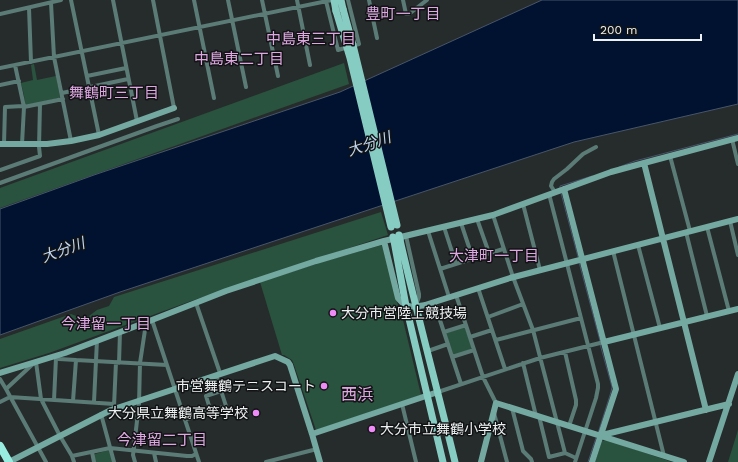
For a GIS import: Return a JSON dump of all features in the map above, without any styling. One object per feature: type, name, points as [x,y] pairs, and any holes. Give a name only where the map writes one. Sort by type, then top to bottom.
[{"type":"highway","points":[[0,446],[9,462]]},
{"type":"highway","points":[[0,456],[3,462]]},
{"type":"main road","points":[[333,0],[340,10],[355,52],[394,226],[399,238],[415,307],[428,351],[455,462]]},
{"type":"main road","points":[[340,0],[340,10]]},
{"type":"main road","points":[[399,238],[406,306],[426,396],[443,462]]},
{"type":"street","points":[[0,14],[29,8],[47,2],[62,0]]},
{"type":"street","points":[[71,0],[99,134]]},
{"type":"street","points":[[113,0],[136,120]]},
{"type":"street","points":[[63,99],[40,104],[5,107],[2,144],[39,144],[71,141],[99,134],[174,108],[152,0]]},
{"type":"street","points":[[194,0],[214,98]]},
{"type":"street","points":[[228,0],[246,86]]},
{"type":"street","points":[[262,0],[278,76]]},
{"type":"street","points":[[297,0],[310,65]]},
{"type":"street","points":[[0,68],[333,0]]},
{"type":"street","points":[[326,1],[338,50],[359,44],[348,0]]},
{"type":"street","points":[[370,0],[377,38]]},
{"type":"street","points":[[403,0],[406,14],[409,14],[427,0]]},
{"type":"street","points":[[47,2],[54,57],[71,141]]},
{"type":"street","points":[[29,8],[31,62]]},
{"type":"street","points":[[15,65],[24,106],[22,144]]},
{"type":"street","points":[[87,76],[126,68]]},
{"type":"street","points":[[62,93],[128,78]]},
{"type":"street","points":[[0,85],[19,81]]},
{"type":"street","points":[[0,170],[40,156],[40,104]]},
{"type":"street","points":[[0,183],[178,119]]},
{"type":"street","points":[[0,373],[55,357],[259,280],[384,241],[492,215],[611,172],[735,139],[738,164]]},
{"type":"street","points":[[592,462],[598,435],[616,389],[580,260],[558,191],[551,186],[554,179],[583,154],[596,147]]},
{"type":"street","points":[[670,156],[707,316]]},
{"type":"street","points":[[644,163],[706,410]]},
{"type":"street","points":[[492,215],[533,330],[565,453],[575,460],[596,398],[598,384],[567,263],[558,191]]},
{"type":"street","points":[[523,204],[540,270]]},
{"type":"street","points":[[477,219],[489,253]]},
{"type":"street","points":[[384,241],[398,298],[406,306],[415,307],[513,277],[738,219]]},
{"type":"street","points":[[730,222],[738,255]]},
{"type":"street","points":[[461,223],[473,259]]},
{"type":"street","points":[[444,227],[456,264]]},
{"type":"street","points":[[707,227],[729,311]]},
{"type":"street","points":[[428,231],[450,297]]},
{"type":"street","points":[[638,245],[660,328]]},
{"type":"street","points":[[440,269],[504,249]]},
{"type":"street","points":[[613,251],[664,456]]},
{"type":"street","points":[[478,288],[506,369]]},
{"type":"street","points":[[456,295],[483,377],[496,403],[481,462]]},
{"type":"street","points":[[434,302],[461,384]]},
{"type":"street","points":[[185,420],[226,406],[221,391],[218,374],[196,303]]},
{"type":"street","points":[[488,317],[523,304]]},
{"type":"street","points":[[312,434],[540,358],[738,308]]},
{"type":"street","points":[[496,340],[581,318]]},
{"type":"street","points":[[152,320],[199,462]]},
{"type":"street","points":[[135,462],[133,456],[139,400],[140,363],[144,330],[143,324]]},
{"type":"street","points":[[444,332],[466,325]]},
{"type":"street","points":[[470,337],[492,330]]},
{"type":"street","points":[[114,406],[120,332]]},
{"type":"street","points":[[94,402],[97,340]]},
{"type":"street","points":[[428,351],[448,344]]},
{"type":"street","points":[[452,357],[474,350]]},
{"type":"street","points":[[565,352],[576,400],[570,426]]},
{"type":"street","points":[[9,462],[102,414],[114,406],[139,400],[273,356],[288,362],[290,365],[320,462]]},
{"type":"street","points":[[55,357],[59,359],[167,364]]},
{"type":"street","points":[[54,400],[55,357]]},
{"type":"street","points":[[73,401],[76,360]]},
{"type":"street","points":[[6,390],[36,362]]},
{"type":"street","points":[[36,362],[41,399],[74,462]]},
{"type":"street","points":[[523,364],[551,462]]},
{"type":"street","points":[[709,462],[738,374]]},
{"type":"street","points":[[0,379],[46,462]]},
{"type":"street","points":[[211,412],[206,396],[221,391]]},
{"type":"street","points":[[0,402],[10,397],[94,402],[114,406]]},
{"type":"street","points":[[496,403],[684,462]]},
{"type":"street","points":[[402,404],[416,462]]},
{"type":"street","points":[[598,435],[729,404]]},
{"type":"street","points":[[512,408],[523,451],[532,462]]},
{"type":"street","points":[[494,411],[507,462]]},
{"type":"street","points":[[102,414],[114,462]]},
{"type":"street","points":[[72,456],[110,448],[187,456],[196,454]]},
{"type":"street","points":[[266,462],[317,449]]},
{"type":"street","points":[[92,452],[94,462]]},
{"type":"street","points":[[154,453],[156,462]]},
{"type":"street","points":[[549,456],[565,453]]},
{"type":"street","points":[[287,456],[289,462]]},
{"type":"green space","points":[[344,63],[349,84],[0,208],[0,188]]},
{"type":"green space","points":[[34,64],[37,80],[56,76],[59,98],[25,105],[21,83],[33,80],[31,65]]},
{"type":"green space","points":[[381,212],[388,235],[191,301],[49,353],[0,368],[0,339],[71,314],[79,317],[89,316],[97,310],[109,306],[114,297]]},
{"type":"green space","points":[[382,245],[403,320],[421,395],[316,430],[293,362],[282,355],[260,282],[325,261]]},
{"type":"green space","points":[[464,327],[472,348],[454,355],[446,334]]},
{"type":"green space","points":[[738,430],[738,462],[728,462]]},
{"type":"green space","points":[[607,440],[672,462],[595,462],[602,441]]},
{"type":"green space","points":[[109,450],[113,462],[95,462],[95,454]]},
{"type":"water","name":"大分川","points":[[542,0],[738,0],[738,104],[574,142],[120,292],[0,335],[0,209],[94,175],[340,92]]},
{"type":"waterway","points":[[619,167],[635,161],[738,134]]},
{"type":"waterway","points":[[560,188],[560,186],[592,176]]},
{"type":"waterway","points":[[561,193],[578,257]]},
{"type":"waterway","points":[[579,262],[600,341]]},
{"type":"waterway","points":[[598,433],[612,387],[600,344]]},
{"type":"waterway","points":[[588,462],[596,438]]},
{"type":"place","name":"大分市営陸上競技場","points":[[333,313]]},
{"type":"place","name":"市営舞鶴テニスコート","points":[[324,386]]},
{"type":"place","name":"大分県立舞鶴高等学校","points":[[256,413]]},
{"type":"place","name":"大分市立舞鶴小学校","points":[[372,429]]},
{"type":"district","name":"豊町一丁目","points":[[403,14]]},
{"type":"district","name":"中島東三丁目","points":[[311,39]]},
{"type":"district","name":"中島東二丁目","points":[[239,59]]},
{"type":"district","name":"舞鶴町三丁目","points":[[114,93]]},
{"type":"district","name":"大津町一丁目","points":[[494,256]]},
{"type":"district","name":"今津留一丁目","points":[[106,324]]},
{"type":"district","name":"西浜","points":[[357,394]]},
{"type":"district","name":"今津留二丁目","points":[[162,440]]}]
